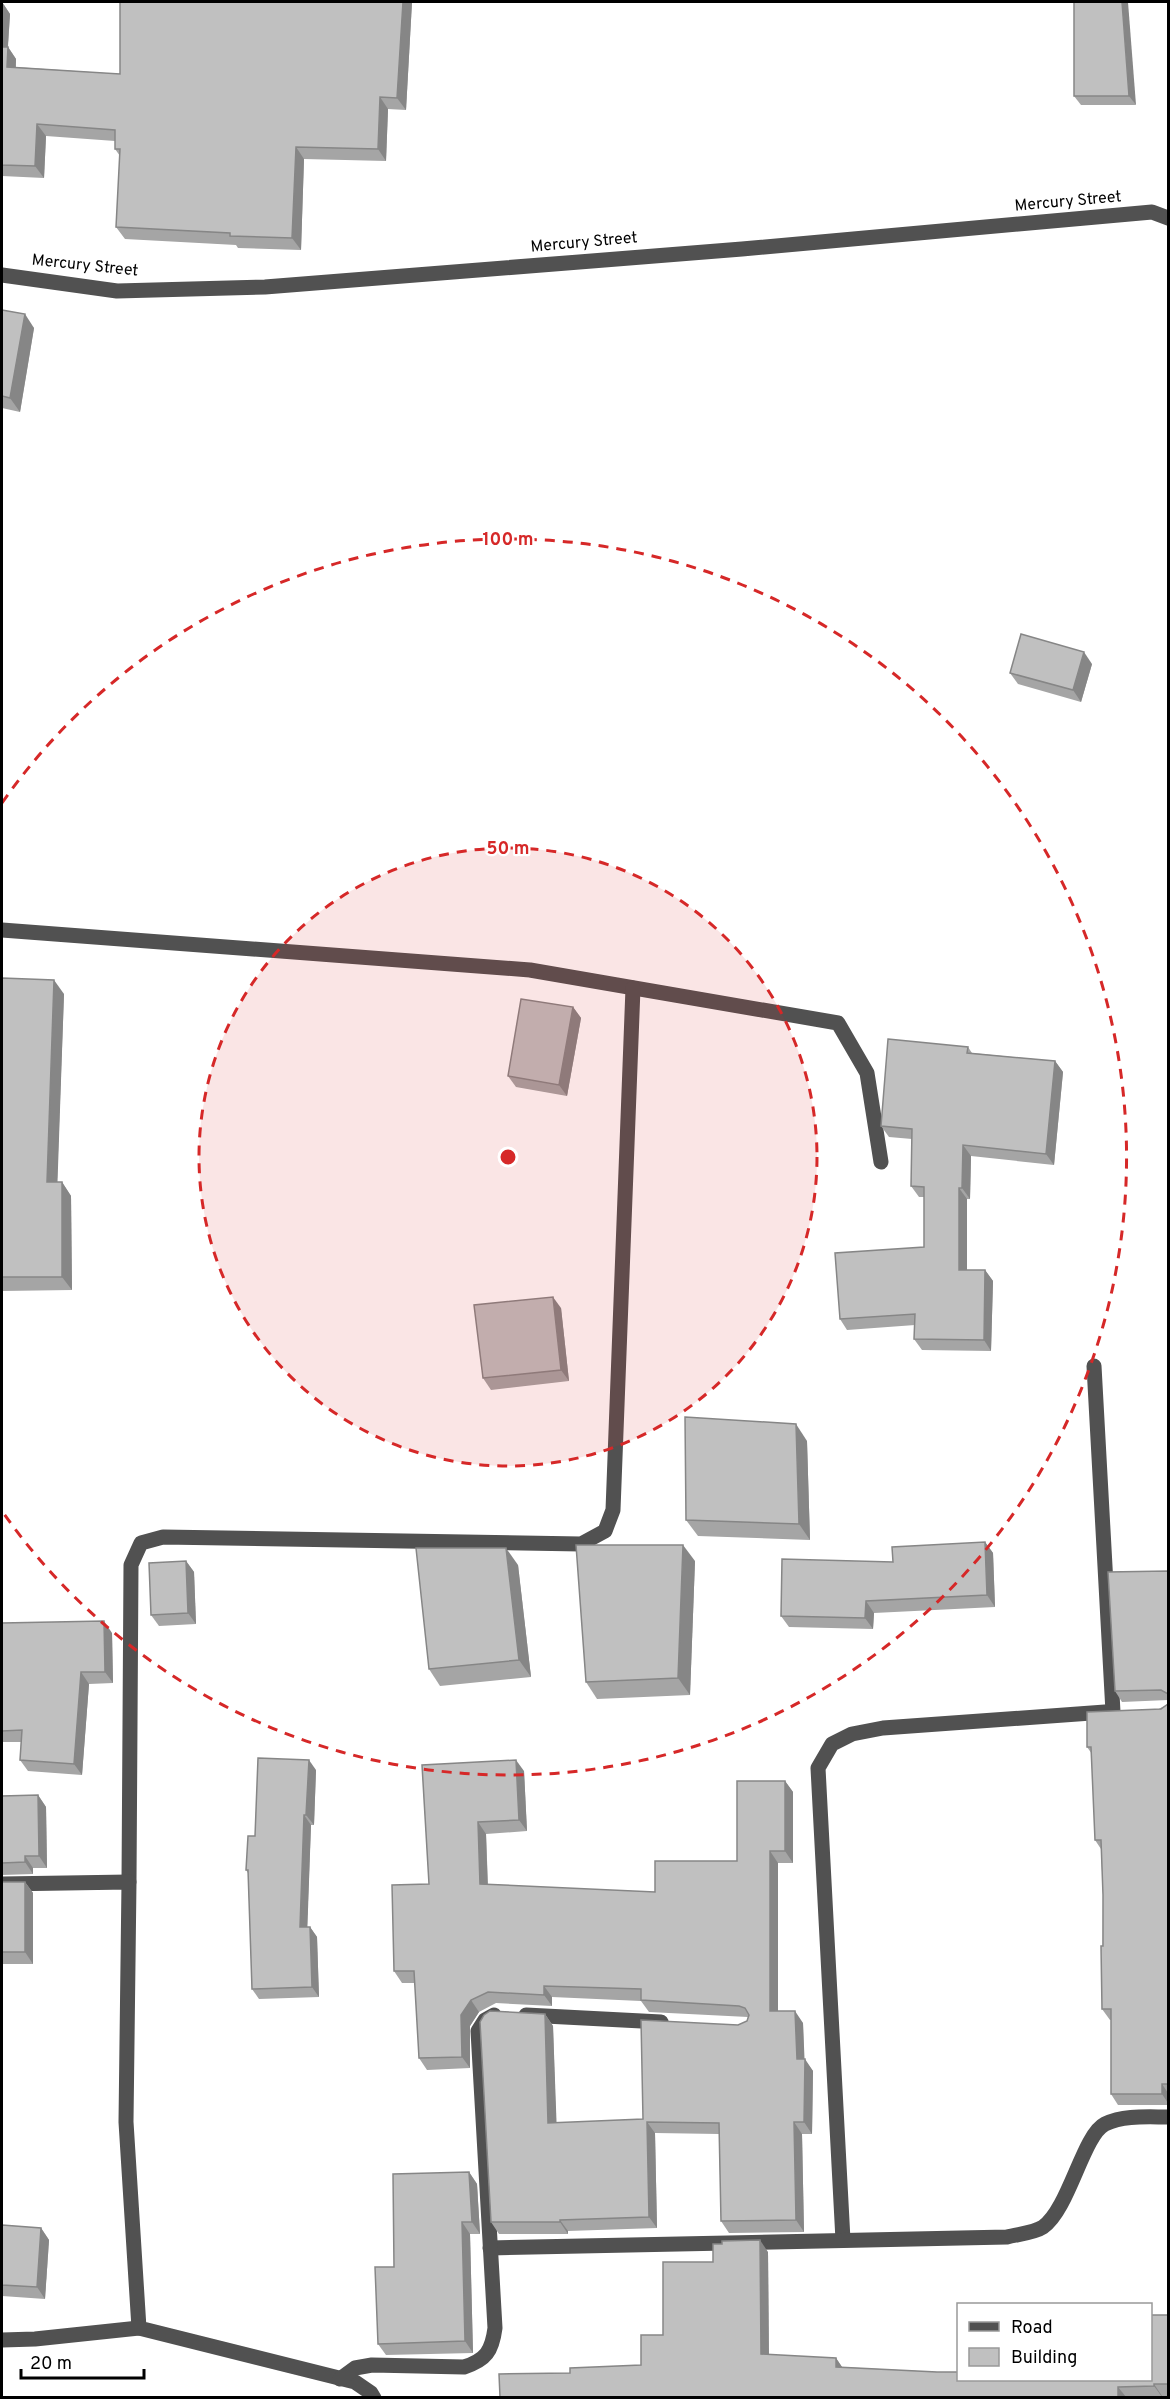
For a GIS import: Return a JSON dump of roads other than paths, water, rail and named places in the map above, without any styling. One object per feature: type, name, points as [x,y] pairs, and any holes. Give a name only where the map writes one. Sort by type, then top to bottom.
[{"type":"street","name":"Mercury Street","points":[[2,275],[117,291],[265,287],[730,250],[1152,212],[1168,218]]},
{"type":"street","points":[[2,930],[530,970],[838,1023],[867,1073],[881,1162]]},
{"type":"street","points":[[139,2328],[126,2122],[131,1565],[141,1543],[163,1537],[581,1544],[605,1531],[613,1510],[633,988]]},
{"type":"street","points":[[843,2240],[818,1768],[832,1744],[852,1734],[883,1728],[1118,1712],[1094,1366]]},
{"type":"street","points":[[2,1884],[129,1882]]},
{"type":"street","points":[[340,2379],[355,2368],[372,2365],[464,2367],[478,2363],[487,2354],[493,2342],[478,2031],[484,2020],[496,2013],[675,2023]]},
{"type":"street","points":[[490,2248],[1007,2236],[1042,2228],[1056,2213],[1102,2125],[1126,2118],[1168,2117]]},
{"type":"street","points":[[2,2340],[35,2339],[139,2328],[355,2382],[374,2397]]}]
